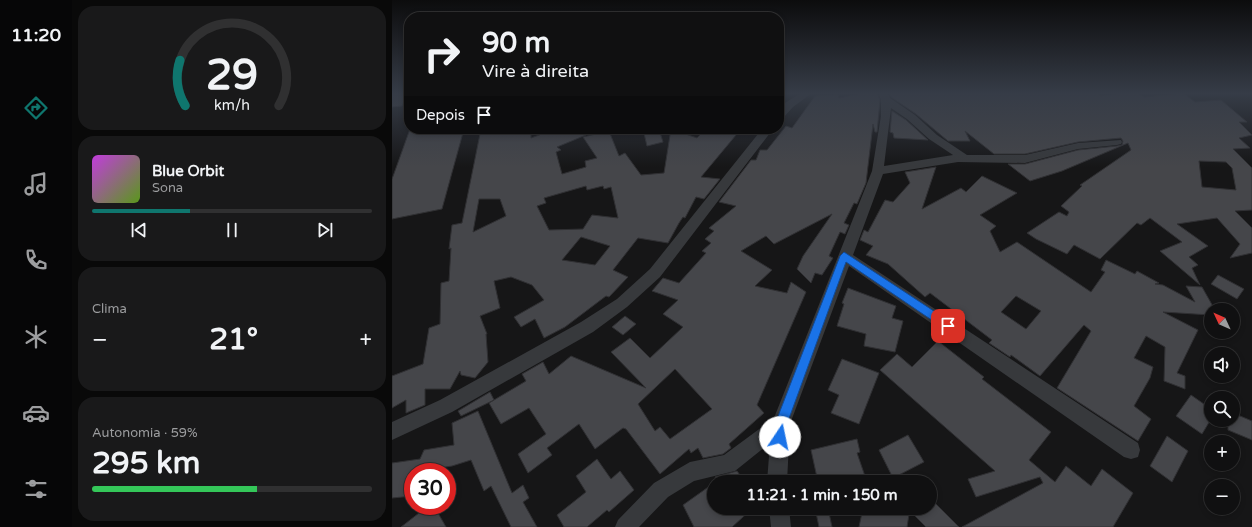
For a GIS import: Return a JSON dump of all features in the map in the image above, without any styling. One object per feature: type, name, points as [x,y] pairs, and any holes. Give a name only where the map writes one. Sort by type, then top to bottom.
[{"type":"street","points":[[777,475],[781,424],[844,256],[878,171],[886,118]]},
{"type":"street","points":[[912,118],[919,126],[933,137],[964,158]]},
{"type":"street","points":[[392,432],[446,406],[587,327],[622,303],[655,273],[764,134]]},
{"type":"street","points":[[878,171],[915,164],[964,158],[1024,159],[1078,146],[1117,142]]},
{"type":"street","points":[[844,256],[1131,450]]},
{"type":"street","points":[[625,527],[661,490],[690,472],[728,464],[781,424]]},
{"type":"street","points":[[780,515],[781,527]]},
{"type":"building","points":[[799,118],[878,118],[877,132],[875,132],[873,124],[866,183],[857,204],[854,203],[844,223],[849,225],[845,234],[840,232],[829,256],[833,258],[822,275],[815,273],[811,283],[797,269],[803,256],[832,214],[774,244],[766,236],[741,251],[772,270],[755,286],[787,293],[791,282],[806,292],[757,405],[764,413],[729,444],[731,448],[723,454],[703,458],[698,448],[691,453],[689,449],[660,474],[626,429],[623,428],[595,449],[579,424],[547,448],[552,455],[528,473],[518,454],[546,434],[529,408],[501,424],[489,403],[526,381],[522,374],[543,362],[549,374],[571,356],[646,388],[611,352],[630,338],[650,358],[683,327],[663,314],[678,300],[652,291],[663,278],[679,283],[706,253],[702,251],[711,243],[705,239],[714,231],[709,228],[736,206],[719,202],[751,160],[756,160],[760,150],[767,150],[780,134],[784,134],[784,129],[786,126],[792,128]],"holes":[[[675,369],[712,409],[670,439],[660,427],[655,431],[638,404]]]},
{"type":"building","points":[[891,118],[902,118],[928,140],[894,138],[893,133],[890,132]]},
{"type":"building","points":[[920,118],[1242,118],[1247,122],[1239,122],[1252,135],[1239,138],[1250,148],[1233,149],[1252,168],[1252,210],[1235,211],[1252,228],[1252,253],[1230,258],[1240,244],[1217,218],[1177,224],[1208,246],[1189,257],[1198,265],[1192,268],[1200,285],[1160,251],[1182,242],[1150,218],[1141,225],[1137,223],[1100,259],[1074,245],[1067,254],[1027,233],[1059,212],[1067,216],[1069,212],[1061,206],[1082,186],[1080,185],[1131,150],[1128,143],[1062,171],[1030,181],[1008,164],[1025,164],[1078,150],[1122,145],[1123,141],[1121,138],[1078,142],[1025,154],[994,154],[965,131],[970,141],[948,141]],"holes":[[[1199,161],[1226,162],[1232,168],[1236,190],[1202,187]]]},
{"type":"building","points":[[408,134],[463,134],[442,209],[392,219],[392,179]]},
{"type":"building","points":[[480,134],[531,134],[531,138],[542,134],[586,135],[557,147],[561,150],[556,152],[562,174],[586,167],[585,161],[597,158],[583,137],[596,134],[610,134],[619,156],[625,153],[641,175],[664,173],[670,134],[685,134],[697,138],[701,134],[737,134],[701,177],[720,179],[704,199],[696,197],[685,218],[683,217],[668,243],[638,238],[613,270],[628,277],[609,297],[606,296],[565,327],[544,338],[535,319],[521,327],[514,317],[544,300],[532,285],[511,277],[494,281],[500,308],[480,316],[487,334],[488,362],[475,378],[461,375],[460,371],[450,389],[425,389],[425,405],[406,413],[406,400],[392,408],[392,376],[423,364],[429,328],[440,324],[441,283],[449,281],[451,248],[449,249],[452,225],[462,223]],"holes":[[[586,186],[587,190],[603,186],[604,189],[611,187],[618,218],[592,215],[583,229],[549,230],[537,206],[546,203],[544,198]],[[479,199],[500,199],[506,216],[473,232]],[[581,237],[610,246],[595,265],[562,260]]]},
{"type":"building","points":[[644,134],[661,134],[663,142],[647,146]]},
{"type":"building","points":[[936,167],[922,209],[961,188],[966,192],[982,176],[1017,193],[980,215],[996,226],[990,231],[1000,252],[1017,242],[1091,292],[1105,272],[1101,270],[1106,260],[1135,274],[1137,271],[1159,283],[1155,284],[1163,285],[1195,302],[1186,286],[1202,287],[1211,303],[1204,303],[1204,315],[1163,312],[1198,330],[1177,373],[1185,376],[1185,389],[1164,381],[1165,347],[1146,336],[1134,358],[1153,367],[1150,378],[1134,406],[1151,419],[1138,441],[1057,388],[1091,331],[1084,325],[1040,376],[1011,355],[1010,357],[989,343],[992,340],[930,293],[925,297],[888,264],[866,255],[873,246],[860,240],[864,230],[868,232],[885,200],[893,202],[910,183],[905,172]],"holes":[[[1016,296],[1041,311],[1026,329],[1001,312]]]},
{"type":"building","points":[[1218,275],[1244,289],[1237,299],[1211,284]]},
{"type":"building","points":[[848,288],[896,306],[892,318],[903,321],[895,352],[864,346],[866,334],[837,326],[844,304],[842,303]]},
{"type":"building","points":[[625,316],[636,324],[623,335],[612,327]]},
{"type":"building","points":[[938,341],[984,377],[982,379],[1051,432],[1029,460],[1055,482],[1066,466],[1091,486],[1102,469],[1133,493],[1113,527],[962,527],[1043,483],[1040,477],[976,497],[968,479],[995,471],[880,370],[897,354],[912,367]]},
{"type":"building","points":[[842,359],[879,373],[859,424],[831,413],[839,395],[828,390]]},
{"type":"building","points":[[490,392],[494,400],[461,416],[458,411]]},
{"type":"building","points":[[1191,395],[1204,404],[1204,427],[1206,427],[1202,434],[1176,416]]},
{"type":"building","points":[[478,411],[512,493],[523,485],[529,498],[523,502],[537,527],[511,527],[491,486],[484,491],[471,460],[456,465],[456,463],[404,463],[404,497],[392,498],[392,463],[420,459],[424,450],[454,445],[452,423]]},
{"type":"building","points":[[1240,416],[1252,421],[1252,440],[1240,435],[1228,430],[1228,427],[1240,427]]},
{"type":"building","points":[[908,435],[924,462],[899,475],[892,475],[879,450]]},
{"type":"building","points":[[1167,436],[1188,451],[1172,482],[1150,466]]},
{"type":"building","points":[[857,439],[860,452],[857,453],[865,475],[816,475],[811,450]]},
{"type":"building","points":[[597,459],[611,479],[620,471],[634,490],[609,512],[607,510],[587,527],[564,527],[557,515],[586,492],[576,476]]},
{"type":"building","points":[[737,471],[740,475],[722,475]]},
{"type":"building","points":[[707,488],[707,515],[745,515],[732,527],[694,527],[683,505]]},
{"type":"building","points":[[937,505],[959,527],[926,527],[915,516],[937,515]]},
{"type":"building","points":[[416,515],[439,515],[446,527],[401,527]]},
{"type":"building","points":[[816,515],[829,515],[832,527],[819,527]]},
{"type":"building","points":[[862,515],[909,515],[907,527],[859,527]]},
{"type":"route","points":[[780,437],[781,424],[844,256],[948,326]]}]
